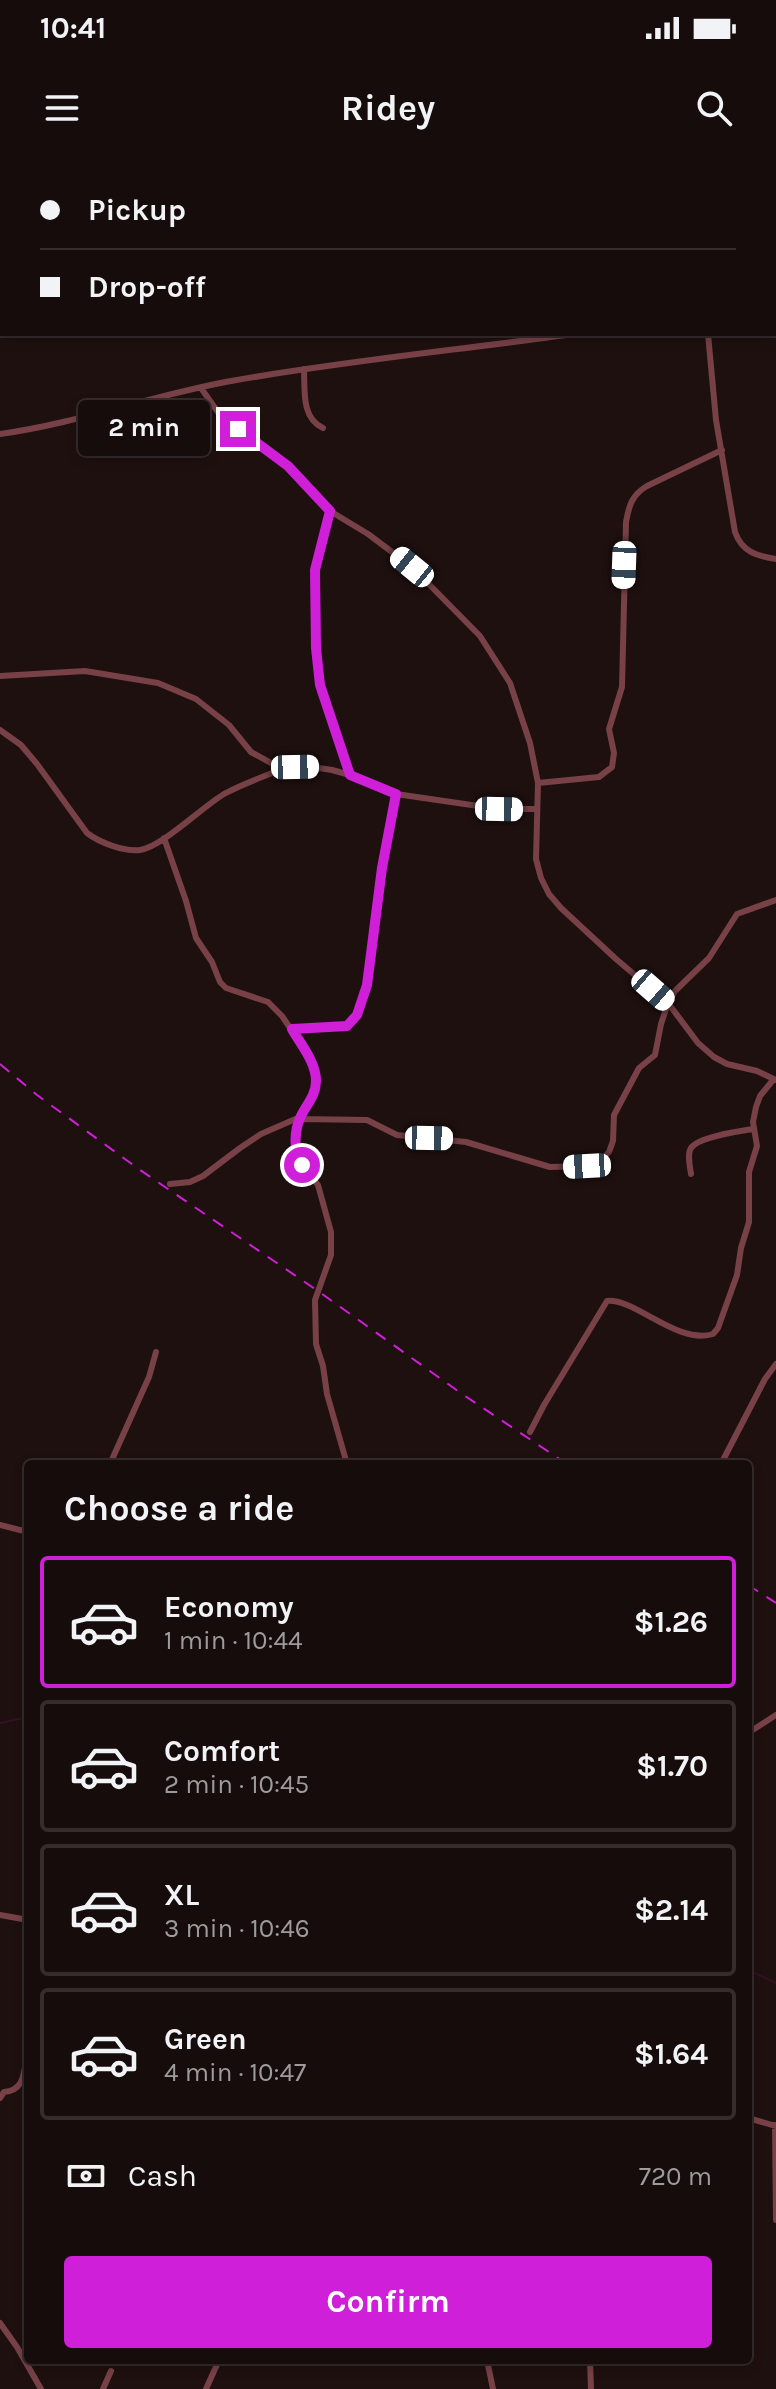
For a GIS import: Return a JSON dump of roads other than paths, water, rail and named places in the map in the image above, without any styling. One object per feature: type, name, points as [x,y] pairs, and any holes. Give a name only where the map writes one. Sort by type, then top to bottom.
[{"type":"street","points":[[0,434],[69,423],[201,388],[304,369],[558,336]]},
{"type":"street","points":[[708,336],[714,407],[738,542],[752,553],[776,559]]},
{"type":"street","points":[[304,369],[307,410],[310,419],[323,428]]},
{"type":"street","points":[[201,388],[220,415],[288,466],[330,511],[368,534],[412,567],[480,636],[510,683],[530,743],[538,783],[536,859],[549,894],[616,959],[668,1003],[698,1043],[714,1057],[774,1080],[760,1096],[753,1122],[757,1146],[749,1172],[749,1222],[737,1275],[718,1328],[713,1334],[696,1336],[657,1322],[619,1302],[607,1301],[530,1432]]},
{"type":"street","points":[[538,783],[599,777],[612,767],[614,753],[609,729],[622,687],[626,522],[631,500],[647,486],[722,450]]},
{"type":"street","points":[[330,511],[315,570],[316,648],[320,685],[350,775]]},
{"type":"street","points":[[0,676],[85,671],[158,683],[196,699],[229,725],[251,752],[282,769]]},
{"type":"street","points":[[0,730],[29,754],[87,833],[111,845],[139,850],[164,838],[236,787],[282,769],[312,767],[350,775],[396,794],[487,807],[536,809]]},
{"type":"street","points":[[292,1029],[347,1026],[357,1015],[367,985],[382,868],[396,794]]},
{"type":"street","points":[[164,838],[196,938],[212,962],[220,982],[226,988],[268,1002],[292,1029],[311,1059],[316,1083],[313,1096],[300,1118],[296,1150],[297,1158],[318,1185],[331,1232],[331,1255],[315,1300],[316,1344],[346,1460]]},
{"type":"street","points":[[170,1184],[190,1182],[203,1176],[261,1134],[300,1118],[367,1120],[397,1135],[466,1142],[550,1167],[587,1166],[599,1162],[611,1147],[614,1115],[632,1077],[655,1055],[661,1024],[675,991],[709,958],[737,914],[776,900]]},
{"type":"street","points":[[691,1174],[689,1155],[695,1144],[753,1129]]},
{"type":"street","points":[[112,1460],[149,1377],[156,1352]]},
{"type":"street","points":[[723,1460],[776,1364]]},
{"type":"street","points":[[0,1525],[24,1531]]},
{"type":"street","points":[[752,1730],[776,1715]]},
{"type":"street","points":[[0,1915],[24,1919]]},
{"type":"street","points":[[0,2098],[4,2092],[16,2090],[22,2083],[24,2072]]},
{"type":"street","points":[[752,2119],[775,2126],[776,2220]]},
{"type":"street","points":[[0,2323],[24,2359]]},
{"type":"street","points":[[27,2364],[41,2389]]},
{"type":"street","points":[[206,2389],[217,2364]]},
{"type":"street","points":[[488,2364],[493,2389]]},
{"type":"street","points":[[590,2364],[591,2389]]},
{"type":"street","points":[[103,2389],[111,2371]]},
{"type":"waterway","points":[[0,1723],[24,1718]]},
{"type":"waterway","points":[[752,1972],[776,1983]]},
{"type":"railway","points":[[0,1064],[140,1170],[561,1460]]},
{"type":"railway","points":[[752,1588],[776,1603]]}]
